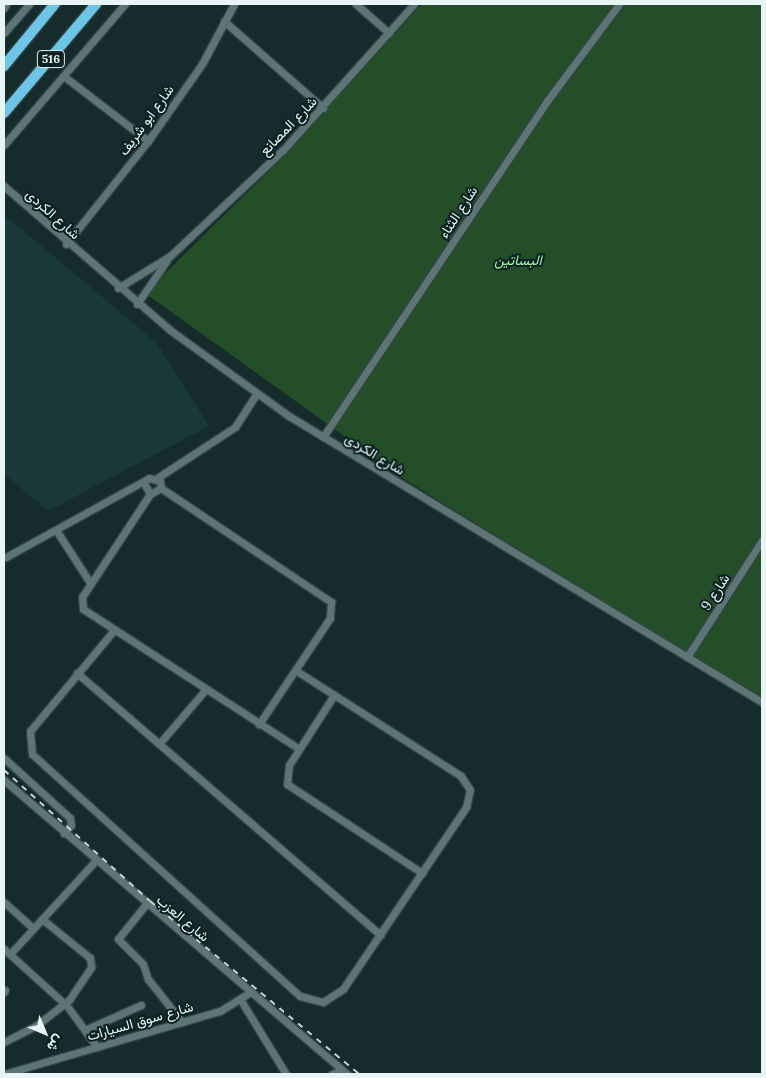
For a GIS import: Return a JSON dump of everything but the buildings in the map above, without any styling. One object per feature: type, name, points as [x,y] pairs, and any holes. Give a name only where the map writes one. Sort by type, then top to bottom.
[{"type":"highway","name":"516","points":[[4,66],[55,4]]},
{"type":"highway","name":"516","points":[[4,113],[96,4]]},
{"type":"street","points":[[4,8],[6,4]]},
{"type":"street","points":[[4,33],[29,4]]},
{"type":"street","points":[[4,145],[65,77],[125,4]]},
{"type":"street","name":"شارع ابو شريف","points":[[66,244],[148,141],[202,64],[234,4]]},
{"type":"street","points":[[356,4],[389,33]]},
{"type":"street","name":"شارع المصانع","points":[[138,304],[170,256],[323,108],[414,4]]},
{"type":"street","name":"شارع الثناء","points":[[323,437],[547,100],[619,4]]},
{"type":"street","points":[[224,21],[323,108]]},
{"type":"street","points":[[65,77],[148,141]]},
{"type":"street","name":"شارع الكردى","points":[[4,186],[66,244],[118,288],[257,393],[323,437],[762,702]]},
{"type":"street","name":"شارع المصانع","points":[[118,288],[170,256]]},
{"type":"street","points":[[6,557],[144,484],[149,478],[157,478],[235,428],[257,393]]},
{"type":"street","points":[[157,478],[161,488],[331,602],[330,618],[259,724]]},
{"type":"street","points":[[144,484],[150,494]]},
{"type":"street","points":[[161,488],[150,494],[91,584],[81,601],[83,609],[299,750]]},
{"type":"street","points":[[56,530],[91,584]]},
{"type":"street","name":"شارع 9","points":[[687,657],[762,540]]},
{"type":"street","points":[[114,630],[30,731],[32,754],[300,996],[323,1002],[334,998],[380,935],[466,807],[470,790],[467,782],[295,670]]},
{"type":"street","points":[[78,673],[380,935]]},
{"type":"street","points":[[159,744],[206,689]]},
{"type":"street","points":[[334,696],[286,771],[290,790],[422,873]]},
{"type":"street","points":[[4,758],[70,818],[71,825],[64,833]]},
{"type":"street","name":"شارع العزب","points":[[4,780],[344,1072]]},
{"type":"street","points":[[10,954],[96,860]]},
{"type":"street","points":[[4,902],[33,928]]},
{"type":"street","points":[[147,903],[118,939],[143,964],[148,979],[182,1022]]},
{"type":"street","points":[[4,1042],[37,1025],[79,989],[91,962],[42,919]]},
{"type":"street","points":[[4,949],[63,1002],[87,1029],[97,1047]]},
{"type":"street","name":"شارع سوق السيارات","points":[[4,1074],[224,1009],[251,992]]},
{"type":"street","points":[[240,999],[286,1074]]},
{"type":"street","points":[[87,1029],[141,1005]]},
{"type":"street","points":[[332,1074],[344,1072]]},
{"type":"shaded area","points":[[7,217],[157,343],[209,426],[48,511],[4,474],[4,220]]},
{"type":"green space","name":"البساتين","points":[[422,4],[762,4],[762,699],[404,479],[145,293],[268,172]]},
{"type":"railway","points":[[4,770],[150,901],[359,1074]]}]
